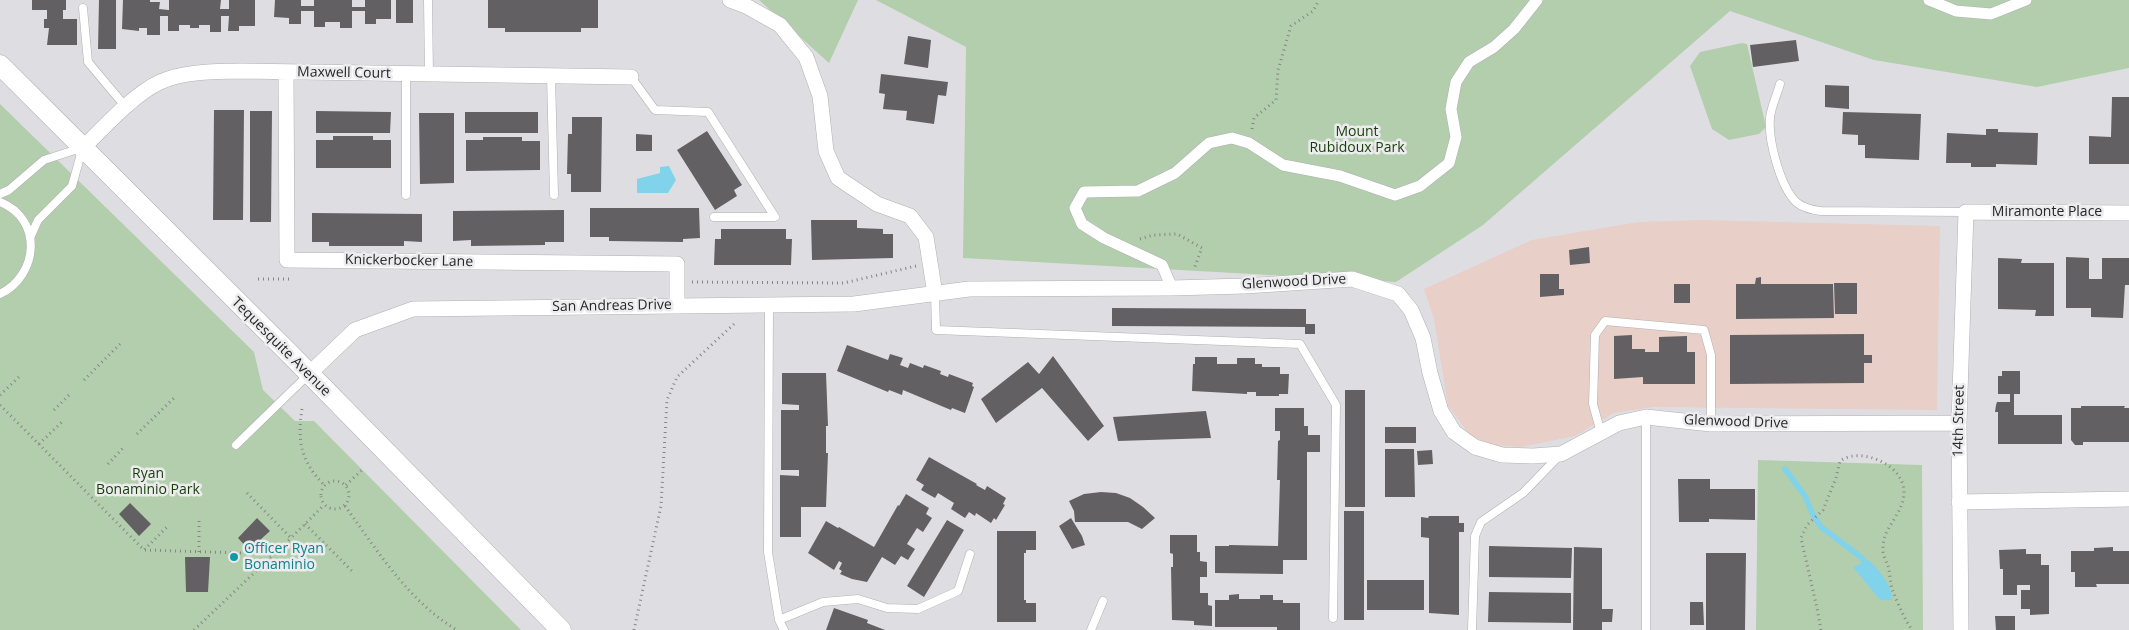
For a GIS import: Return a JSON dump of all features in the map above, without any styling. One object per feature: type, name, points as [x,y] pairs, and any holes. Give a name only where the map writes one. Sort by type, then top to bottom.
[{"type":"street","points":[[730,0],[780,25],[806,57],[820,96],[826,151],[838,178],[878,204],[910,216],[926,237],[935,294]]},
{"type":"street","points":[[1172,288],[1162,265],[1104,238],[1082,224],[1075,208],[1084,192],[1138,191],[1175,173],[1209,143],[1232,138],[1249,143],[1284,165],[1340,176],[1395,195],[1420,186],[1448,163],[1456,137],[1451,108],[1456,82],[1469,62],[1494,47],[1514,29],[1537,0]]},
{"type":"street","points":[[1929,0],[1956,11],[1991,14],[2026,0]]},
{"type":"street","name":"Tequesquite Avenue","points":[[0,65],[309,374],[561,630]]},
{"type":"street","name":"Maxwell Court","points":[[83,148],[125,106],[159,82],[196,73],[286,72],[631,77]]},
{"type":"street","name":"Knickerbocker Lane","points":[[286,72],[286,260],[677,264],[677,305]]},
{"type":"street","name":"Miramonte Place","points":[[1966,212],[2129,212]]},
{"type":"street","name":"14th Street","points":[[1961,630],[1959,423],[1966,212]]},
{"type":"street","name":"Glenwood Drive","points":[[935,294],[969,289],[1172,288],[1245,286],[1352,279],[1398,294],[1411,310],[1423,338],[1430,373],[1441,411],[1454,432],[1474,447],[1502,455],[1534,456],[1561,454],[1619,423],[1646,417],[1711,424],[1959,423]]},
{"type":"street","name":"San Andreas Drive","points":[[309,374],[355,330],[413,309],[854,304],[935,294]]},
{"type":"street","points":[[1959,502],[2129,499]]},
{"type":"lane","points":[[428,0],[429,74]]},
{"type":"lane","points":[[83,8],[88,62],[125,106]]},
{"type":"lane","points":[[406,74],[406,195]]},
{"type":"lane","points":[[551,76],[554,195]]},
{"type":"lane","points":[[631,77],[654,110],[708,112],[775,217],[714,217]]},
{"type":"lane","points":[[1780,84],[1770,118],[1773,141],[1779,171],[1797,203],[1808,209],[1821,212],[1966,212]]},
{"type":"lane","points":[[0,194],[9,190],[44,160],[83,148]]},
{"type":"lane","points":[[30,238],[38,220],[72,186],[83,148]]},
{"type":"lane","points":[[0,202],[15,211],[25,223],[30,238],[31,250],[29,262],[22,277],[11,288],[0,294]]},
{"type":"lane","points":[[935,294],[936,330],[1300,344],[1336,405],[1333,618]]},
{"type":"lane","points":[[769,304],[768,552],[779,620],[784,630]]},
{"type":"lane","points":[[1601,433],[1593,404],[1595,335],[1605,321],[1704,330],[1712,355],[1711,424]]},
{"type":"lane","points":[[236,445],[309,374]]},
{"type":"lane","points":[[1646,417],[1646,630]]},
{"type":"lane","points":[[1472,630],[1475,536],[1481,522],[1523,493],[1561,454]]},
{"type":"lane","points":[[779,620],[823,602],[858,599],[887,608],[918,608],[958,591],[970,554]]},
{"type":"lane","points":[[1091,630],[1103,601]]},
{"type":"path","points":[[1249,143],[1254,118],[1276,100],[1278,70],[1291,26],[1313,12],[1319,0]]},
{"type":"path","points":[[1138,240],[1153,235],[1177,234],[1202,248],[1194,269]]},
{"type":"path","points":[[634,630],[661,506],[667,400],[677,377],[734,324]]},
{"type":"path","points":[[84,380],[120,344]]},
{"type":"path","points":[[0,395],[20,376]]},
{"type":"path","points":[[54,410],[69,395]]},
{"type":"path","points":[[138,434],[174,398]]},
{"type":"path","points":[[0,405],[144,550],[274,554]]},
{"type":"path","points":[[302,409],[299,427],[303,452],[312,472],[324,485]]},
{"type":"path","points":[[39,444],[64,420]]},
{"type":"path","points":[[108,464],[124,448]]},
{"type":"path","points":[[1821,630],[1801,538],[1807,525],[1823,510],[1836,478],[1840,461],[1847,456],[1863,454],[1876,459],[1893,470],[1903,482],[1902,508],[1890,527],[1882,548],[1892,588],[1912,630]]},
{"type":"path","points":[[346,485],[364,468]]},
{"type":"path","points":[[324,485],[335,481],[346,485]]},
{"type":"path","points":[[324,485],[321,495],[324,505],[334,510],[345,506],[349,497],[346,485]]},
{"type":"path","points":[[247,493],[291,538]]},
{"type":"path","points":[[194,630],[324,505]]},
{"type":"path","points":[[345,506],[394,574],[424,605],[457,630]]},
{"type":"path","points":[[199,518],[199,552]]},
{"type":"path","points":[[305,524],[354,573]]},
{"type":"path","points":[[144,550],[169,525]]},
{"type":"shaded area","points":[[1702,220],[1940,226],[1937,410],[1653,407],[1614,413],[1575,436],[1521,447],[1491,445],[1469,434],[1448,406],[1434,319],[1424,289],[1532,240],[1638,222]]},
{"type":"green space","points":[[759,0],[858,0],[829,63]]},
{"type":"green space","name":"Mount Rubidoux Park","points":[[876,0],[2129,0],[2129,68],[2037,87],[1874,60],[1730,11],[1483,225],[1396,282],[963,258],[966,47]]},
{"type":"green space","points":[[1742,43],[1747,44],[1766,127],[1759,134],[1729,140],[1712,129],[1690,66],[1700,52]]},
{"type":"green space","name":"Ryan Bonaminio Park","points":[[0,104],[254,352],[263,390],[295,421],[314,421],[521,630],[0,630]]},
{"type":"green space","points":[[1758,460],[1922,465],[1923,630],[1756,630]]},
{"type":"water","points":[[669,166],[676,180],[668,193],[637,193],[637,179],[660,173],[660,167]]},
{"type":"water","points":[[1869,560],[1888,583],[1892,600],[1880,600],[1853,567]]},
{"type":"building","points":[[32,0],[66,0],[66,10],[63,10],[63,19],[77,19],[77,45],[47,45],[49,28],[44,28],[44,19],[47,19],[47,10],[32,10]]},
{"type":"building","points":[[99,0],[116,0],[116,49],[98,49]]},
{"type":"building","points":[[123,0],[160,2],[159,9],[169,10],[169,0],[221,0],[220,9],[229,9],[229,0],[255,0],[255,26],[239,26],[239,31],[228,31],[229,16],[221,16],[221,32],[210,32],[210,25],[199,25],[199,28],[190,28],[190,25],[179,25],[179,31],[168,31],[168,16],[160,16],[160,35],[147,35],[147,28],[139,28],[139,31],[122,29]]},
{"type":"building","points":[[275,0],[301,0],[301,6],[314,6],[314,0],[352,0],[352,7],[365,7],[365,0],[391,0],[391,19],[376,19],[376,24],[365,24],[365,11],[352,11],[352,28],[340,28],[340,22],[325,22],[325,27],[314,27],[314,11],[301,11],[301,24],[289,24],[289,18],[274,17]]},
{"type":"building","points":[[396,0],[413,0],[413,23],[396,23]]},
{"type":"building","points":[[488,0],[598,0],[598,28],[581,28],[581,32],[505,32],[505,28],[488,28]]},
{"type":"building","points":[[908,36],[931,40],[928,68],[904,64]]},
{"type":"building","points":[[1796,40],[1799,61],[1753,67],[1750,45]]},
{"type":"building","points":[[881,74],[948,82],[946,96],[938,95],[934,124],[906,120],[907,111],[883,109],[885,94],[879,93]]},
{"type":"building","points":[[1825,85],[1849,86],[1849,109],[1825,107]]},
{"type":"building","points":[[2112,97],[2129,97],[2129,164],[2089,164],[2089,136],[2111,137]]},
{"type":"building","points":[[214,110],[244,110],[243,220],[213,220]]},
{"type":"building","points":[[250,111],[272,111],[271,222],[250,222]]},
{"type":"building","points":[[316,111],[391,112],[390,133],[316,133]]},
{"type":"building","points":[[465,112],[538,112],[538,133],[465,133]]},
{"type":"building","points":[[1843,112],[1921,114],[1919,160],[1865,158],[1865,145],[1858,145],[1858,135],[1842,134]]},
{"type":"building","points":[[419,113],[454,113],[454,183],[420,184]]},
{"type":"building","points":[[572,117],[602,117],[601,192],[571,192],[571,174],[567,174],[568,134],[572,134]]},
{"type":"building","points":[[1986,129],[1998,129],[1998,132],[2038,133],[2037,165],[1996,164],[1996,167],[1971,167],[1971,163],[1946,163],[1947,133],[1986,135]]},
{"type":"building","points":[[707,131],[742,185],[734,190],[737,196],[715,210],[677,150]]},
{"type":"building","points":[[636,134],[652,135],[652,151],[636,151]]},
{"type":"building","points":[[333,136],[373,136],[373,140],[391,140],[391,168],[316,168],[316,140],[333,140]]},
{"type":"building","points":[[483,137],[522,137],[522,141],[540,141],[540,170],[466,171],[466,140],[483,140]]},
{"type":"building","points":[[590,208],[699,208],[700,238],[683,239],[683,242],[609,241],[609,237],[590,237]]},
{"type":"building","points":[[564,210],[564,242],[545,242],[545,245],[471,246],[471,240],[453,241],[453,211]]},
{"type":"building","points":[[312,213],[422,214],[422,242],[404,241],[404,246],[329,246],[329,242],[312,242]]},
{"type":"building","points":[[811,220],[857,220],[857,228],[883,229],[883,234],[893,234],[893,258],[812,260]]},
{"type":"building","points":[[721,229],[786,229],[786,239],[792,239],[791,265],[714,265],[715,239],[721,239]]},
{"type":"building","points":[[1589,247],[1590,263],[1570,265],[1569,250]]},
{"type":"building","points":[[2066,257],[2089,258],[2089,279],[2102,279],[2102,258],[2129,258],[2129,285],[2125,285],[2123,318],[2091,317],[2091,308],[2066,308]]},
{"type":"building","points":[[1998,258],[2022,259],[2021,263],[2054,263],[2054,316],[2035,316],[2036,310],[1998,309]]},
{"type":"building","points":[[1540,274],[1559,274],[1559,289],[1564,289],[1564,295],[1540,297]]},
{"type":"building","points":[[1761,277],[1761,284],[1833,284],[1834,318],[1736,319],[1736,284],[1755,284],[1756,278]]},
{"type":"building","points":[[1834,283],[1857,283],[1857,314],[1835,314]]},
{"type":"building","points":[[1674,284],[1690,284],[1690,303],[1674,303]]},
{"type":"building","points":[[1112,308],[1306,309],[1306,324],[1315,324],[1315,334],[1305,334],[1305,327],[1112,326]]},
{"type":"building","points":[[1864,334],[1864,355],[1872,355],[1872,363],[1864,363],[1864,383],[1730,384],[1730,335]]},
{"type":"building","points":[[1632,335],[1632,349],[1645,349],[1645,352],[1659,352],[1659,337],[1687,336],[1687,352],[1695,352],[1695,384],[1643,384],[1643,377],[1614,379],[1614,336]]},
{"type":"building","points":[[847,345],[888,360],[890,354],[903,358],[900,365],[908,368],[910,363],[923,368],[924,365],[941,371],[940,374],[948,377],[949,374],[973,383],[972,386],[974,387],[965,413],[952,408],[951,410],[903,390],[902,395],[889,390],[888,392],[837,371]]},
{"type":"building","points":[[1053,356],[1104,426],[1088,441],[1042,388],[996,423],[981,399],[1028,362],[1039,374]]},
{"type":"building","points":[[1195,357],[1217,357],[1217,364],[1237,364],[1237,358],[1255,358],[1255,364],[1262,364],[1262,367],[1280,367],[1280,374],[1289,374],[1288,394],[1256,396],[1256,392],[1247,392],[1247,394],[1192,391]]},
{"type":"building","points":[[2002,371],[2020,371],[2020,394],[2014,394],[2014,415],[2062,415],[2062,444],[1998,444],[1998,412],[1995,412],[1996,405],[1997,402],[2010,402],[2010,394],[1998,394],[1998,376],[2002,376]]},
{"type":"building","points":[[782,373],[826,373],[828,426],[826,426],[826,453],[828,453],[826,507],[801,507],[801,537],[780,537],[780,475],[799,476],[799,470],[781,470],[781,410],[799,410],[799,405],[782,404]]},
{"type":"building","points":[[1345,390],[1365,390],[1365,507],[1345,507]]},
{"type":"building","points":[[2081,406],[2125,406],[2124,408],[2129,408],[2129,442],[2083,442],[2083,445],[2075,445],[2071,440],[2071,408],[2081,408]]},
{"type":"building","points":[[1275,408],[1304,408],[1304,426],[1308,426],[1308,435],[1320,435],[1320,452],[1307,452],[1307,560],[1283,560],[1283,574],[1215,573],[1215,546],[1278,546],[1280,480],[1277,480],[1280,431],[1275,431]]},
{"type":"building","points":[[1206,411],[1211,438],[1118,441],[1113,417]]},
{"type":"building","points":[[1385,427],[1416,427],[1416,443],[1385,443]]},
{"type":"building","points":[[1385,449],[1414,449],[1415,497],[1385,497]]},
{"type":"building","points":[[1432,450],[1433,464],[1418,465],[1417,451]]},
{"type":"building","points":[[929,457],[985,490],[987,486],[1006,498],[1003,504],[1005,505],[996,520],[994,518],[991,523],[976,513],[975,516],[969,512],[965,518],[951,509],[954,503],[938,493],[935,498],[921,490],[924,485],[916,480]]},
{"type":"building","points":[[1678,479],[1710,479],[1710,489],[1755,489],[1755,520],[1709,519],[1709,522],[1679,522]]},
{"type":"building","points":[[1116,493],[1130,498],[1155,518],[1142,529],[1128,522],[1075,522],[1074,511],[1069,501],[1084,494]]},
{"type":"building","points":[[906,494],[929,508],[926,514],[932,518],[923,532],[917,528],[907,544],[915,549],[908,560],[901,556],[895,565],[882,557],[867,582],[840,574],[842,571],[839,569],[842,563],[839,561],[834,570],[808,553],[826,521],[874,547]]},
{"type":"building","points":[[130,503],[151,524],[139,536],[119,514]]},
{"type":"building","points":[[1344,511],[1364,511],[1364,620],[1344,620]]},
{"type":"building","points":[[1429,516],[1459,516],[1459,523],[1464,523],[1464,532],[1459,532],[1459,615],[1429,613],[1429,538],[1421,537],[1421,517],[1428,518]]},
{"type":"building","points":[[257,518],[270,531],[249,550],[238,538]]},
{"type":"building","points":[[1071,518],[1085,545],[1072,549],[1059,526]]},
{"type":"building","points":[[947,520],[964,530],[924,597],[907,586]]},
{"type":"building","points":[[997,531],[1036,531],[1036,550],[1026,550],[1026,553],[1024,553],[1024,600],[1026,600],[1026,603],[1036,603],[1036,622],[997,622]]},
{"type":"building","points":[[1170,535],[1197,535],[1197,552],[1200,552],[1200,561],[1207,562],[1207,577],[1200,577],[1200,593],[1208,593],[1208,605],[1212,606],[1212,626],[1194,625],[1194,621],[1172,620],[1171,567],[1173,567],[1173,554],[1170,553]]},
{"type":"building","points":[[1489,546],[1572,548],[1571,578],[1489,577]]},
{"type":"building","points":[[1574,547],[1602,548],[1602,609],[1613,609],[1612,622],[1602,622],[1602,630],[1573,630]]},
{"type":"building","points":[[2113,547],[2113,551],[2129,551],[2129,584],[2096,584],[2097,587],[2075,587],[2075,572],[2071,572],[2071,551],[2094,551],[2094,548]]},
{"type":"building","points":[[2026,549],[2026,554],[2041,554],[2041,565],[2049,565],[2049,614],[2030,615],[2030,609],[2021,609],[2021,590],[2030,590],[2030,585],[2017,585],[2017,595],[2003,595],[2003,569],[2000,569],[1999,550]]},
{"type":"building","points":[[1706,553],[1746,553],[1745,630],[1706,630]]},
{"type":"building","points":[[185,557],[210,557],[208,592],[186,592]]},
{"type":"building","points":[[1367,580],[1424,580],[1424,610],[1367,610]]},
{"type":"building","points":[[1489,592],[1571,593],[1571,623],[1488,622]]},
{"type":"building","points":[[1239,594],[1239,599],[1260,599],[1260,595],[1273,595],[1273,600],[1283,600],[1283,603],[1300,603],[1300,630],[1277,630],[1277,627],[1215,627],[1215,600],[1229,600],[1229,595]]},
{"type":"building","points":[[1690,602],[1703,602],[1704,625],[1690,625]]},
{"type":"building","points":[[834,608],[868,620],[867,623],[885,630],[826,630]]},
{"type":"building","points":[[1995,616],[2015,616],[2015,630],[1996,630]]},
{"type":"waterway","points":[[1785,469],[1805,496],[1812,513],[1821,527],[1862,558],[1867,567]]},
{"type":"place","name":"Officer Ryan Bonaminio","points":[[234,557]]}]
